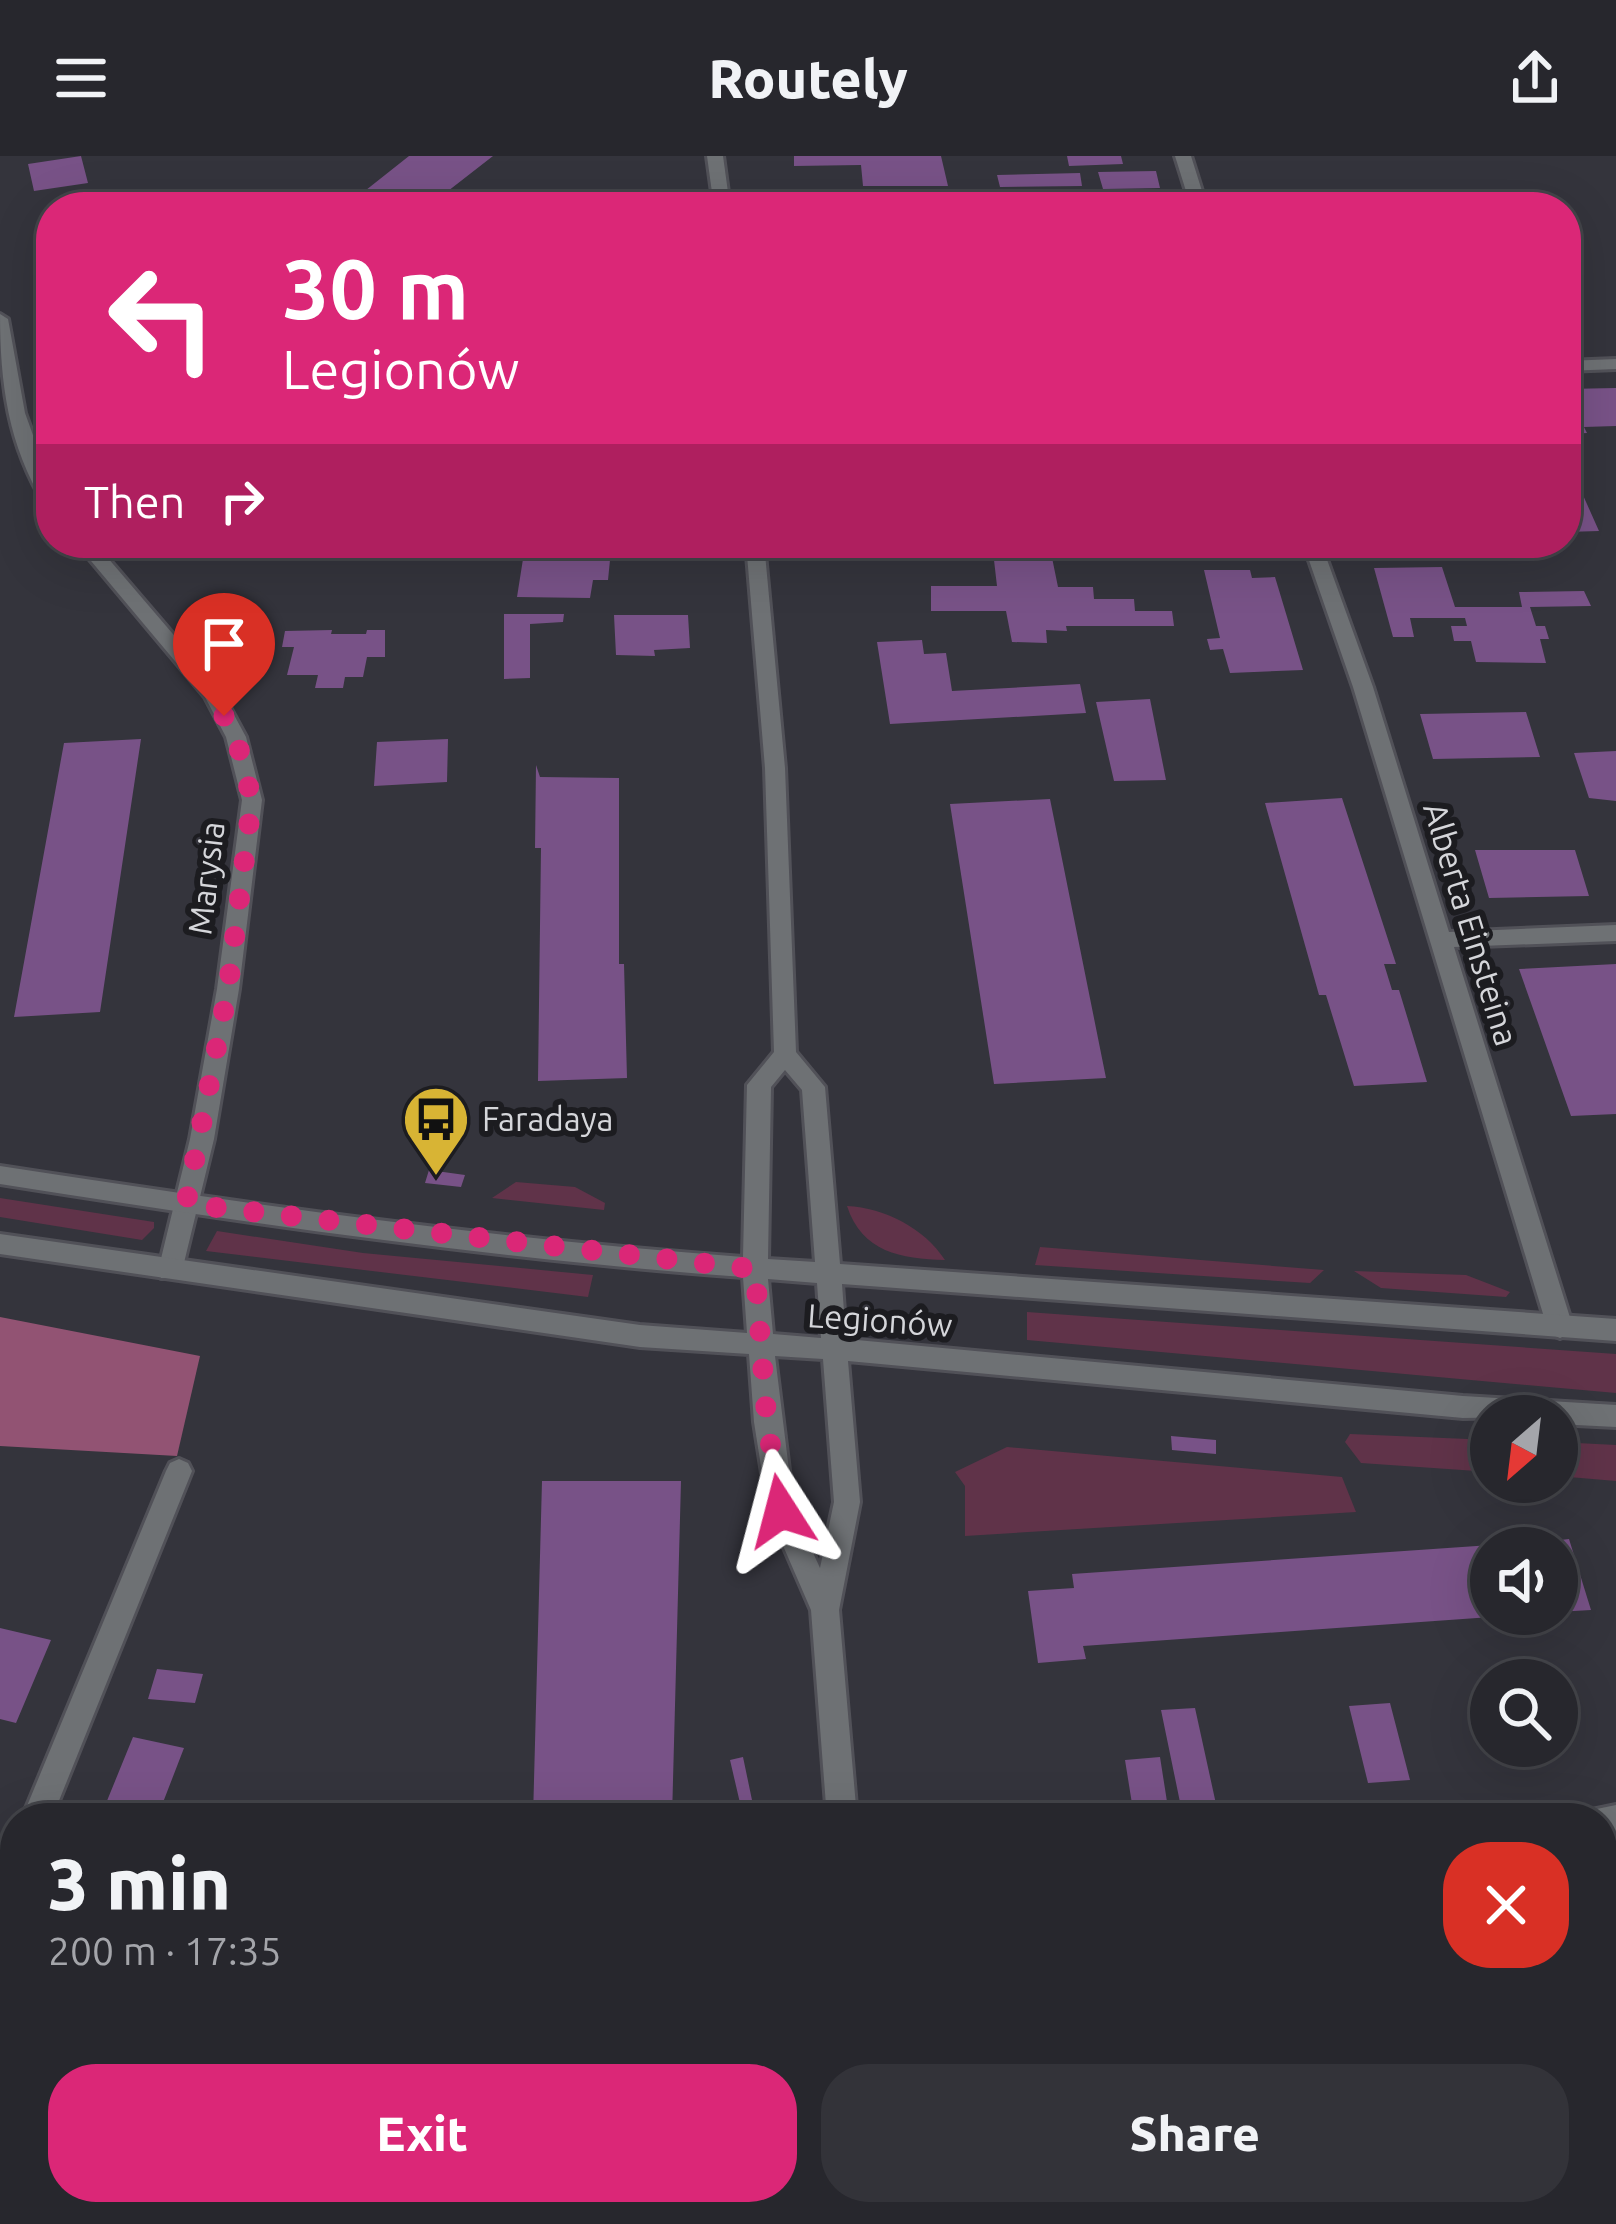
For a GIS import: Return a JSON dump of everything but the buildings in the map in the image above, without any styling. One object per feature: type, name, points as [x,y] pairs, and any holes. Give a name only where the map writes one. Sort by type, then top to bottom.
[{"type":"street","points":[[715,156],[720,192]]},
{"type":"street","points":[[1183,156],[1194,192]]},
{"type":"street","points":[[0,324],[19,437],[36,477]]},
{"type":"street","points":[[1581,365],[1616,364]]},
{"type":"street","name":"Marysia","points":[[98,558],[213,694],[236,737],[252,800],[228,989],[170,1271]]},
{"type":"street","points":[[756,558],[775,768],[785,1054],[813,1087],[848,1502],[825,1610],[841,1803]]},
{"type":"street","name":"Alberta Einsteina","points":[[1317,558],[1363,687],[1560,1327]]},
{"type":"street","points":[[1441,940],[1616,933]]},
{"type":"street","points":[[785,1054],[759,1085],[755,1269],[759,1344],[781,1511],[825,1610]]},
{"type":"street","name":"Legionów","points":[[0,1175],[186,1204],[755,1269],[1616,1330]]},
{"type":"street","name":"Legionów","points":[[0,1244],[556,1326],[1463,1408],[1616,1416]]},
{"type":"street","points":[[43,1803],[179,1472]]},
{"type":"shaded area","points":[[516,1182],[575,1187],[605,1203],[604,1210],[492,1198]]},
{"type":"shaded area","points":[[0,1198],[154,1222],[154,1228],[142,1240],[0,1217]]},
{"type":"shaded area","points":[[847,1206],[902,1222],[926,1238],[945,1260],[885,1250],[862,1234]]},
{"type":"shaded area","points":[[217,1231],[363,1253],[593,1275],[588,1297],[206,1251]]},
{"type":"shaded area","points":[[1040,1247],[1324,1270],[1310,1283],[1035,1265]]},
{"type":"shaded area","points":[[1354,1271],[1466,1275],[1510,1292],[1506,1297],[1381,1288]]},
{"type":"shaded area","points":[[1027,1312],[1616,1354],[1616,1393],[1027,1340]]},
{"type":"shaded area","points":[[0,1317],[200,1356],[177,1456],[0,1446]]},
{"type":"shaded area","points":[[1350,1434],[1470,1439],[1470,1471],[1361,1463],[1345,1442]]},
{"type":"shaded area","points":[[1578,1443],[1616,1445],[1616,1481],[1578,1478]]},
{"type":"shaded area","points":[[1007,1447],[1342,1477],[1356,1512],[965,1536],[965,1486],[955,1472]]},
{"type":"place","name":"Faradaya","points":[[436,1178]]},
{"type":"route","points":[[224,716],[236,737],[252,800],[228,989],[186,1204],[755,1269],[767,1422],[781,1511]]}]
